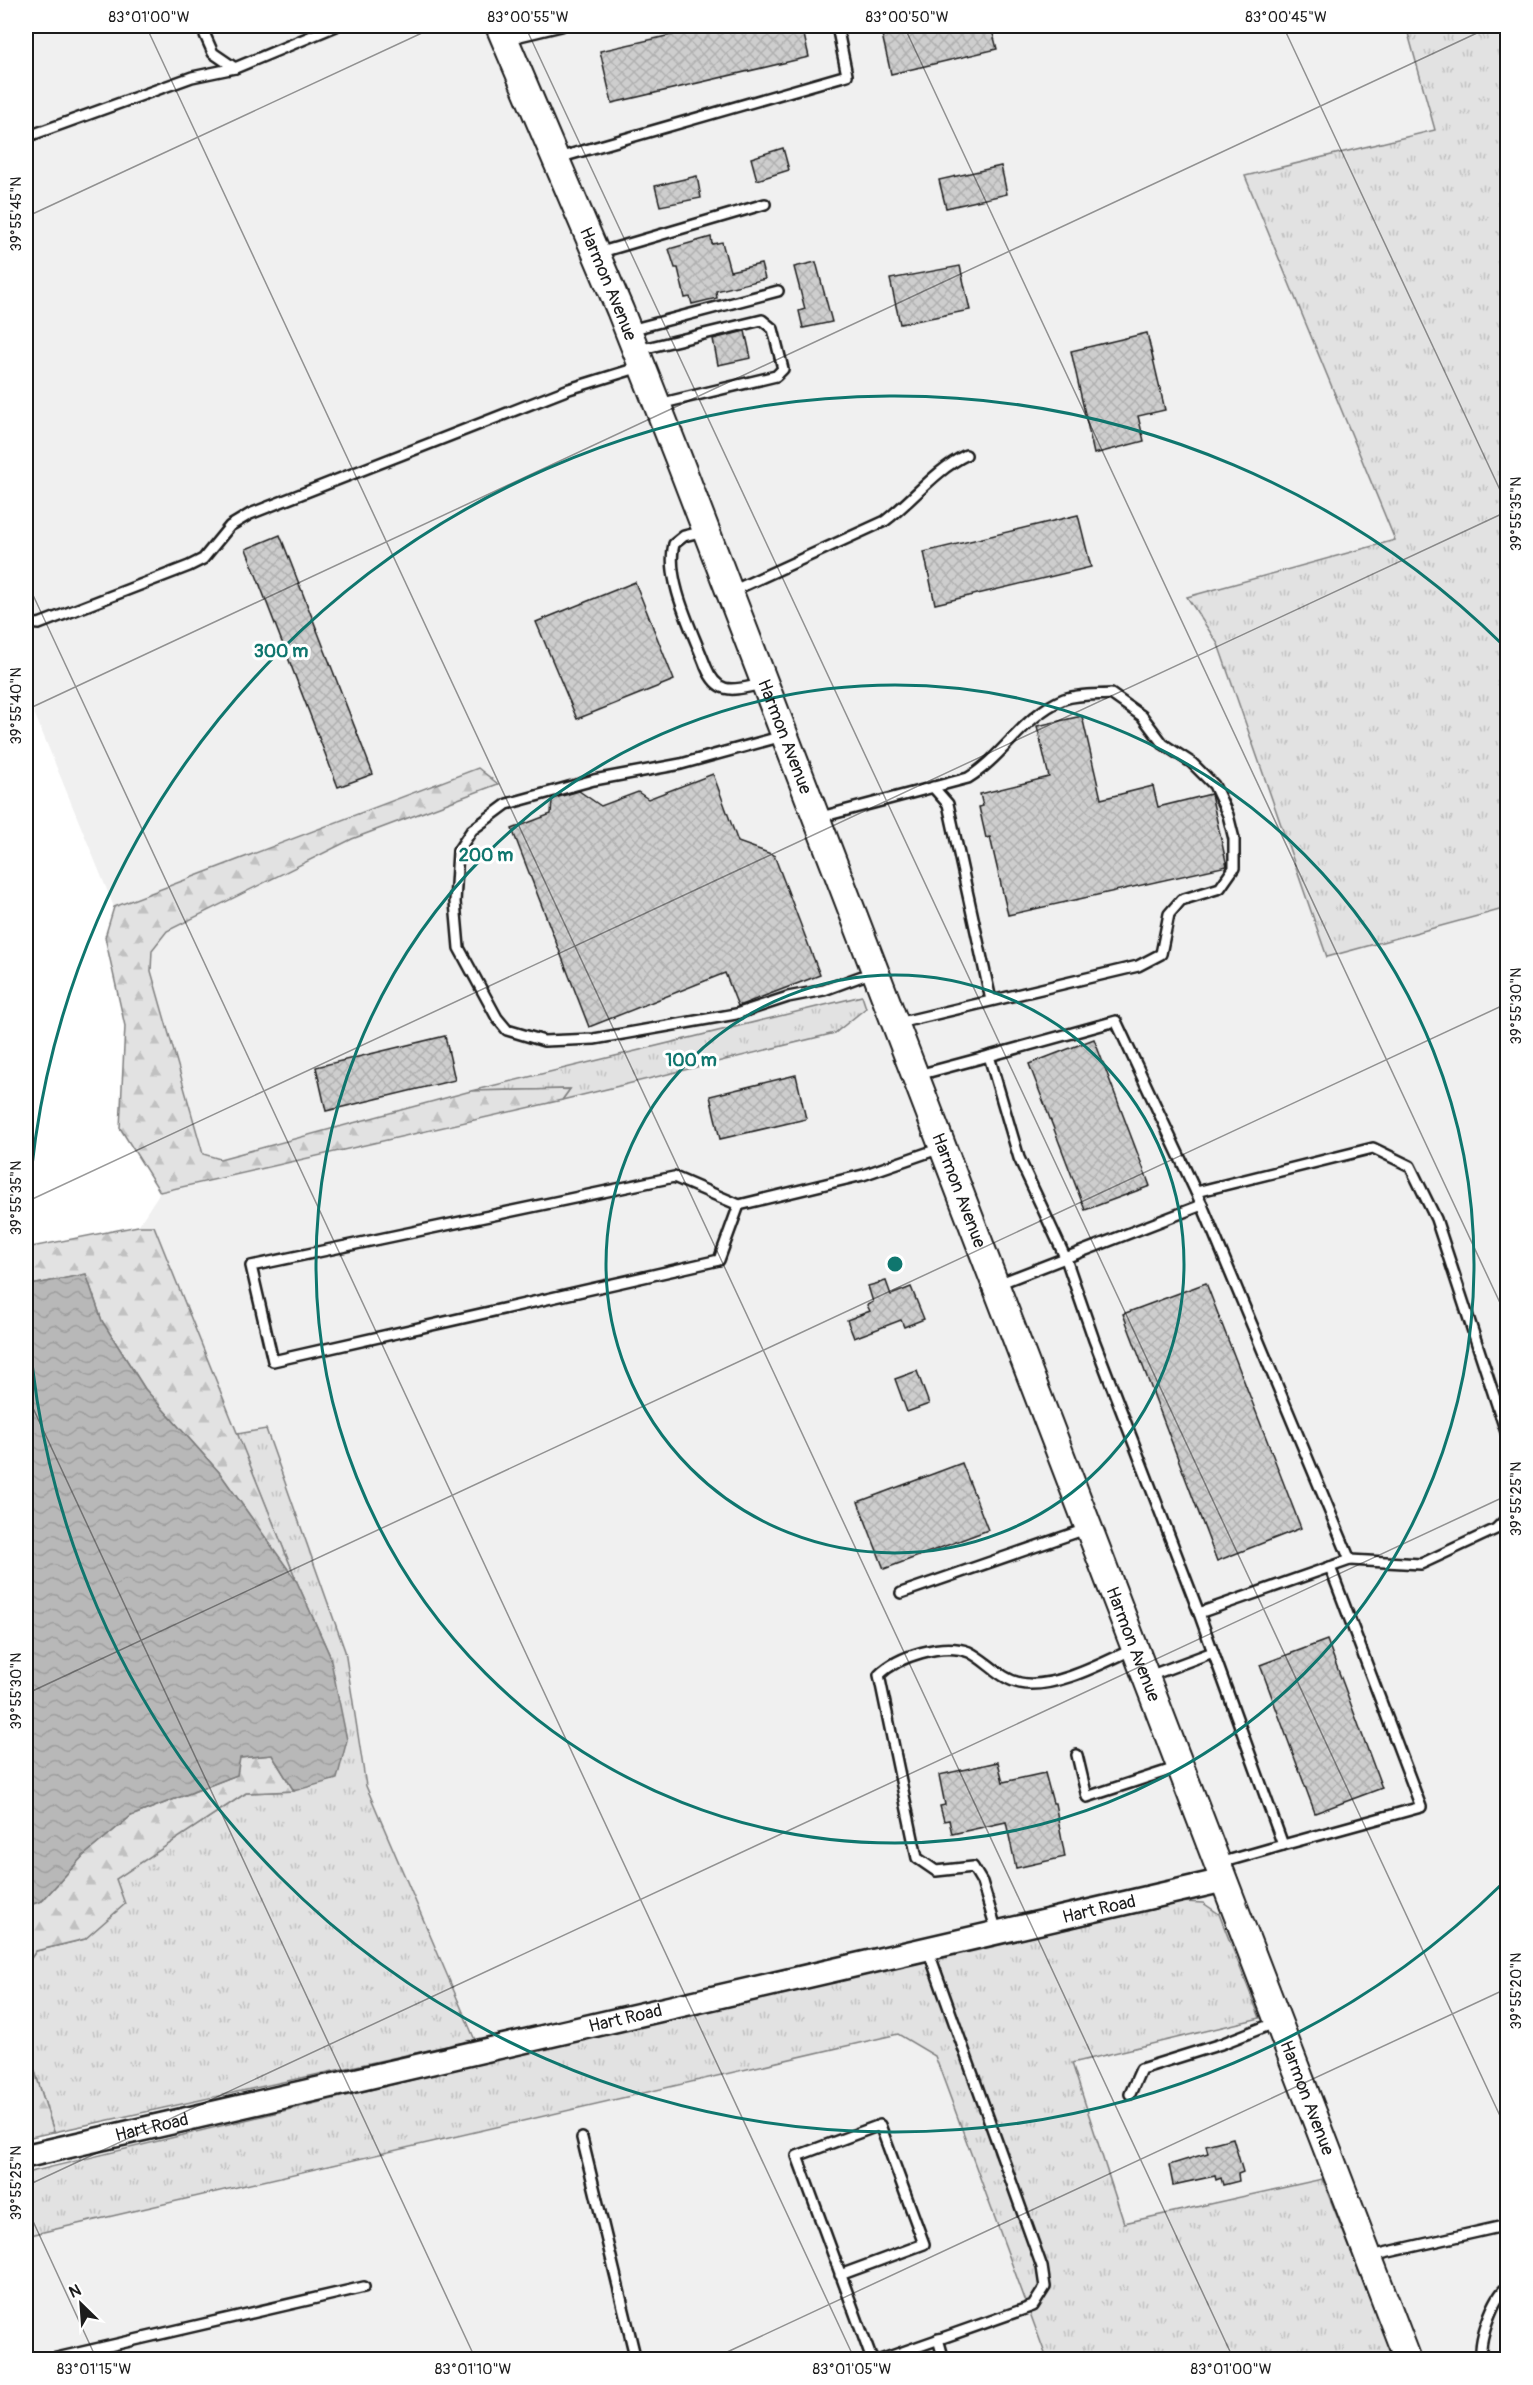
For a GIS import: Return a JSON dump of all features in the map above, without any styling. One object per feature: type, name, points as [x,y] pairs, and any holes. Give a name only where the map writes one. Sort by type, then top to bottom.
[{"type":"main road","name":"Harmon Avenue","points":[[502,32],[635,349],[706,530],[1408,2360]]},
{"type":"street","name":"Hart Road","points":[[26,2156],[998,1934],[1222,1872]]},
{"type":"lane","points":[[201,26],[213,53],[235,68]]},
{"type":"lane","points":[[26,137],[192,76],[235,68],[336,26]]},
{"type":"lane","points":[[502,32],[561,26]]},
{"type":"lane","points":[[556,159],[847,75],[837,26]]},
{"type":"lane","points":[[596,254],[765,204]]},
{"type":"lane","points":[[26,622],[39,624],[189,566],[203,559],[230,526],[269,506],[569,389],[635,349],[778,291]]},
{"type":"lane","points":[[635,349],[762,320],[773,329],[783,369],[776,376],[657,405]]},
{"type":"lane","points":[[729,592],[885,522],[907,505],[949,463],[966,455]]},
{"type":"lane","points":[[706,530],[684,536],[674,544],[670,557],[673,575],[706,667],[712,680],[720,688],[732,690],[765,683]]},
{"type":"lane","points":[[817,818],[968,778],[987,766],[1039,712],[1066,698],[1111,694],[1142,716],[1163,744],[1192,763],[1214,785],[1232,831],[1234,868],[1220,888],[1181,900],[1169,914],[1161,954],[1138,966],[896,1023]]},
{"type":"lane","points":[[786,736],[681,764],[594,780],[507,804],[472,830],[458,851],[455,902],[459,948],[507,1030],[544,1041],[594,1039],[736,1014],[789,997],[824,990],[876,971]]},
{"type":"lane","points":[[933,787],[948,804],[990,1000]]},
{"type":"lane","points":[[916,1076],[1116,1021],[1203,1205],[1350,1560]]},
{"type":"lane","points":[[988,1056],[1019,1158],[1066,1259],[1094,1340],[1214,1652],[1284,1845]]},
{"type":"lane","points":[[739,1205],[719,1260],[273,1361],[251,1266],[674,1177],[739,1205],[863,1175],[943,1147]]},
{"type":"lane","points":[[1196,1192],[1373,1148],[1410,1166],[1436,1219],[1508,1438]]},
{"type":"lane","points":[[996,1285],[1203,1205]]},
{"type":"lane","points":[[1199,1613],[1350,1560],[1421,1564],[1496,1529],[1508,1517]]},
{"type":"lane","points":[[901,1593],[1089,1528]]},
{"type":"lane","points":[[1222,1872],[1284,1845],[1421,1807],[1330,1567]]},
{"type":"lane","points":[[998,1934],[982,1882],[973,1867],[936,1870],[917,1858],[879,1675],[890,1664],[943,1648],[968,1652],[1019,1683],[1047,1683],[1097,1666],[1135,1647]]},
{"type":"lane","points":[[1146,1677],[1214,1652]]},
{"type":"lane","points":[[1077,1755],[1087,1797],[1181,1767]]},
{"type":"lane","points":[[880,2360],[1033,2306],[1045,2287],[1042,2267],[928,1950]]},
{"type":"lane","points":[[1130,2094],[1141,2069],[1221,2044],[1279,2021]]},
{"type":"lane","points":[[840,2275],[924,2244],[880,2125],[797,2156],[840,2275],[872,2360]]},
{"type":"lane","points":[[582,2138],[636,2360]]},
{"type":"lane","points":[[1369,2256],[1508,2225]]},
{"type":"lane","points":[[1482,2360],[1479,2348],[1500,2293],[1508,2286]]},
{"type":"lane","points":[[48,2360],[91,2355],[364,2287]]},
{"type":"lane","points":[[938,2339],[944,2360]]},
{"type":"shaded area","points":[[26,26],[1406,26],[1435,130],[1245,176],[1395,540],[1187,597],[1218,644],[1327,957],[1507,908],[1507,2359],[1419,2359],[1390,2284],[1368,2293],[1322,2179],[1124,2223],[1072,2062],[1260,2018],[1203,1903],[1184,1902],[486,2062],[366,1786],[345,1651],[266,1429],[237,1434],[154,1226],[138,1226],[160,1192],[562,1100],[835,1033],[862,997],[471,1091],[220,1159],[204,1154],[151,971],[152,950],[167,931],[352,839],[497,783],[478,768],[114,907],[26,693]]},
{"type":"shaded area","points":[[898,2034],[935,2056],[1047,2359],[26,2359],[26,2236]]},
{"type":"green space","points":[[1406,26],[1507,26],[1507,908],[1327,957],[1218,644],[1187,597],[1395,540],[1245,176],[1435,130]]},
{"type":"green space","points":[[478,768],[498,784],[352,839],[167,931],[152,950],[151,971],[203,1154],[220,1159],[471,1091],[570,1089],[562,1100],[160,1192],[120,1128],[125,1026],[105,937],[114,907]]},
{"type":"green space","points":[[862,996],[866,1008],[835,1033],[562,1100],[570,1089],[471,1091]]},
{"type":"green space","points":[[138,1226],[154,1226],[297,1582],[219,1472],[145,1389],[102,1321],[86,1274],[26,1286],[26,1248]]},
{"type":"green space","points":[[266,1429],[345,1651],[366,1786],[475,2040],[54,2132],[26,2043],[26,1965],[36,1951],[85,1939],[115,1879],[246,1793],[294,1791],[330,1656],[297,1582],[237,1434]]},
{"type":"green space","points":[[272,1755],[294,1791],[246,1793],[116,1879],[125,1904],[85,1939],[36,1951],[26,1965],[26,1906],[42,1901],[83,1856],[131,1816],[237,1775],[239,1758]]},
{"type":"green space","points":[[1184,1902],[1203,1903],[1219,1914],[1260,2018],[1072,2063],[1124,2223],[1322,2179],[1394,2359],[1047,2359],[935,2056],[898,2034],[26,2236],[26,2173],[486,2062]]},
{"type":"green space","points":[[26,2043],[54,2132],[26,2138]]},
{"type":"water","points":[[86,1274],[102,1321],[145,1389],[219,1472],[297,1582],[330,1656],[347,1740],[337,1779],[294,1791],[272,1755],[240,1758],[237,1775],[131,1816],[83,1856],[42,1901],[26,1906],[26,1286]]},
{"type":"building","points":[[711,26],[802,26],[809,57],[612,103],[600,51]]},
{"type":"building","points":[[880,26],[991,26],[997,49],[891,74]]},
{"type":"building","points":[[783,148],[789,170],[757,180],[751,158]]},
{"type":"building","points":[[1001,166],[1007,194],[946,208],[939,180]]},
{"type":"building","points":[[697,176],[701,198],[660,206],[655,186]]},
{"type":"building","points":[[711,237],[712,244],[722,242],[730,271],[761,264],[765,279],[716,291],[717,298],[692,304],[690,297],[685,298],[678,268],[675,268],[669,249]]},
{"type":"building","points":[[816,262],[832,322],[803,328],[799,311],[805,309],[794,267]]},
{"type":"building","points":[[960,266],[970,310],[900,324],[890,279]]},
{"type":"building","points":[[745,331],[751,358],[718,365],[713,339]]},
{"type":"building","points":[[1147,333],[1165,410],[1138,416],[1144,441],[1094,454],[1071,351]]},
{"type":"building","points":[[1078,515],[1091,567],[935,604],[924,552]]},
{"type":"building","points":[[280,535],[373,774],[338,787],[246,549]]},
{"type":"building","points":[[635,582],[674,680],[577,719],[536,622]]},
{"type":"building","points":[[1082,716],[1101,799],[1153,786],[1158,807],[1211,794],[1227,866],[1008,915],[990,837],[986,838],[979,807],[983,806],[980,794],[1049,777],[1037,726]]},
{"type":"building","points":[[713,774],[738,842],[774,855],[820,975],[738,1006],[725,973],[589,1027],[512,829],[551,814],[552,799],[579,791],[601,806],[638,792],[648,799]]},
{"type":"building","points":[[445,1036],[455,1080],[326,1111],[316,1067]]},
{"type":"building","points":[[1094,1039],[1150,1186],[1085,1210],[1029,1064]]},
{"type":"building","points":[[796,1075],[806,1119],[720,1139],[710,1096]]},
{"type":"building","points":[[886,1281],[891,1295],[911,1287],[924,1319],[904,1327],[901,1320],[854,1338],[847,1320],[870,1311],[867,1305],[873,1302],[868,1286]]},
{"type":"building","points":[[1206,1283],[1301,1528],[1217,1561],[1123,1314]]},
{"type":"building","points":[[917,1371],[929,1404],[907,1412],[895,1379]]},
{"type":"building","points":[[962,1463],[988,1530],[884,1569],[858,1502]]},
{"type":"building","points":[[1327,1640],[1382,1788],[1315,1813],[1260,1665]]},
{"type":"building","points":[[998,1762],[1003,1782],[1045,1773],[1053,1803],[1055,1803],[1065,1857],[1016,1868],[1006,1822],[952,1834],[949,1820],[944,1821],[940,1806],[945,1805],[939,1775]]},
{"type":"building","points":[[1233,2138],[1243,2172],[1238,2174],[1239,2181],[1223,2185],[1221,2178],[1216,2180],[1215,2176],[1173,2185],[1169,2165],[1208,2153],[1206,2145]]}]
